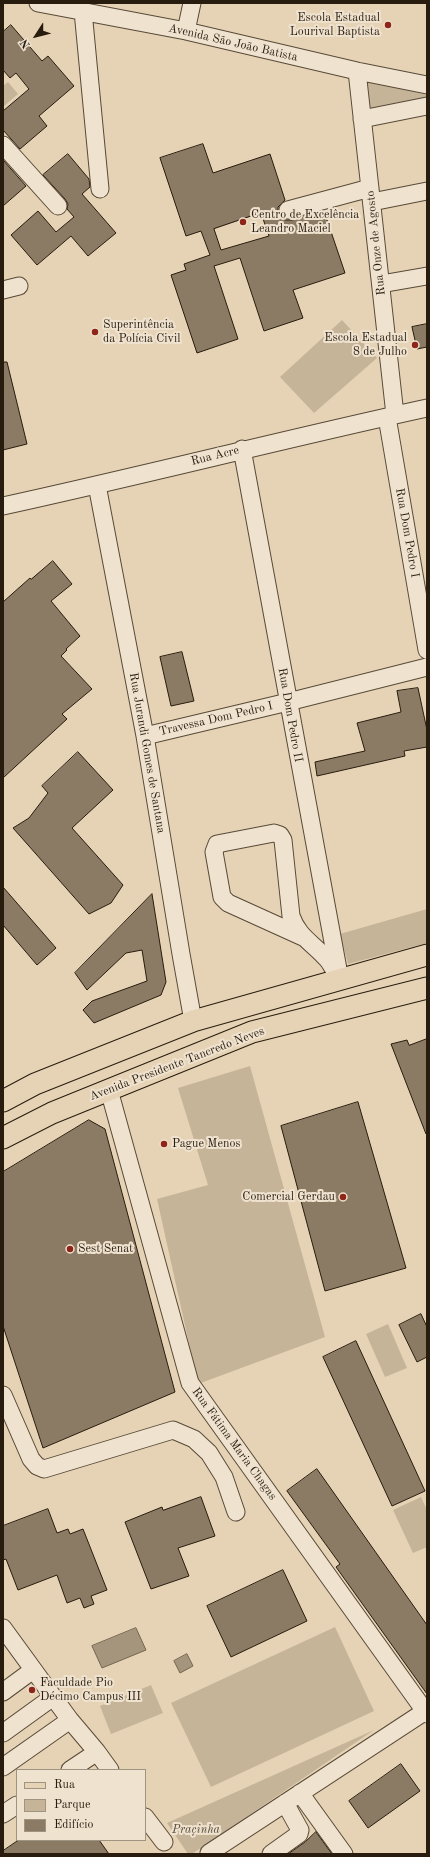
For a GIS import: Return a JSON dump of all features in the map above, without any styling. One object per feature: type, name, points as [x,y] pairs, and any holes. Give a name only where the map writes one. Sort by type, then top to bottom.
[{"type":"main road","points":[[3,1101],[35,1084],[193,1021],[427,955]]},
{"type":"main road","name":"Avenida Presidente Tancredo Neves","points":[[3,1138],[52,1113],[252,1032],[427,988]]},
{"type":"street","name":"Avenida São João Batista","points":[[38,3],[83,17],[186,31],[357,71],[427,85]]},
{"type":"street","points":[[186,31],[192,3]]},
{"type":"street","points":[[83,17],[100,189]]},
{"type":"street","name":"Rua Onze de Agosto","points":[[357,71],[381,284],[391,416]]},
{"type":"street","points":[[362,119],[427,106]]},
{"type":"street","points":[[3,145],[58,206]]},
{"type":"street","points":[[288,210],[371,195],[427,191]]},
{"type":"street","points":[[381,284],[427,276]]},
{"type":"street","points":[[3,290],[19,286]]},
{"type":"street","name":"Rua Acre","points":[[3,506],[97,485],[242,449],[427,408]]},
{"type":"street","name":"Rua Dom Pedro I","points":[[391,416],[427,650]]},
{"type":"street","name":"Rua Dom Pedro II","points":[[242,449],[340,980]]},
{"type":"street","name":"Rua Jurandi Gomes de Santana","points":[[97,485],[145,736],[179,946],[193,1021]]},
{"type":"street","name":"Travessa Dom Pedro I","points":[[145,736],[427,667]]},
{"type":"street","points":[[303,937],[228,903],[222,897],[214,852],[217,844],[274,833],[280,834],[283,840],[291,916],[295,928],[327,958],[340,980]]},
{"type":"street","name":"Rua Fátima Maria Chagas","points":[[109,1090],[190,1383],[426,1712]]},
{"type":"street","points":[[3,1395],[31,1459],[37,1466],[44,1470],[172,1430],[194,1439],[209,1453],[224,1477],[236,1512]]},
{"type":"street","points":[[3,1628],[9,1649],[33,1670],[70,1720],[109,1769]]},
{"type":"street","points":[[3,1692],[33,1670]]},
{"type":"street","points":[[3,1733],[53,1696]]},
{"type":"street","points":[[209,1853],[426,1712]]},
{"type":"street","points":[[3,1767],[70,1720]]},
{"type":"street","points":[[72,1769],[97,1752]]},
{"type":"street","points":[[300,1793],[344,1854]]},
{"type":"street","points":[[271,1854],[298,1834],[300,1830],[285,1803]]},
{"type":"street","points":[[3,1814],[16,1806]]},
{"type":"street","points":[[146,1818],[164,1842]]},
{"type":"green space","points":[[365,79],[427,95],[427,102],[369,112]]},
{"type":"green space","points":[[8,82],[18,94],[3,107],[3,86]]},
{"type":"green space","points":[[342,320],[377,358],[314,413],[280,377]]},
{"type":"green space","points":[[427,909],[427,943],[348,964],[340,934]]},
{"type":"green space","points":[[250,1066],[325,1337],[198,1384],[157,1199],[208,1185],[178,1088]]},
{"type":"green space","points":[[388,1324],[407,1368],[385,1377],[366,1334]]},
{"type":"green space","points":[[421,1497],[427,1510],[427,1547],[413,1553],[393,1510]]},
{"type":"green space","points":[[335,1627],[374,1711],[211,1787],[171,1703]]},
{"type":"green space","points":[[151,1685],[163,1713],[111,1734],[100,1706]]},
{"type":"green space","name":"Praçinha","points":[[374,1730],[192,1854],[188,1854],[167,1823]]},
{"type":"shaded area","points":[[136,1628],[146,1650],[102,1668],[92,1646]]},
{"type":"shaded area","points":[[187,1654],[193,1666],[180,1673],[174,1661]]},
{"type":"building","points":[[11,25],[42,61],[48,56],[74,86],[39,116],[47,126],[20,149],[3,130],[3,111],[29,89],[16,73],[10,78],[3,70],[3,32]]},
{"type":"building","points":[[203,144],[213,173],[270,154],[285,200],[278,207],[278,212],[281,217],[285,220],[292,220],[324,211],[345,273],[293,290],[303,318],[264,331],[240,258],[214,266],[238,339],[197,353],[171,275],[186,270],[184,264],[210,255],[201,231],[186,236],[160,158]],"holes":[[[261,213],[269,236],[221,250],[214,229]]]},
{"type":"building","points":[[68,154],[89,179],[90,187],[82,194],[116,233],[88,256],[71,236],[37,265],[11,235],[38,211],[56,232],[74,217],[67,209],[68,204],[65,199],[43,175]]},
{"type":"building","points":[[3,160],[26,186],[3,206]]},
{"type":"building","points":[[427,324],[427,347],[417,349],[412,327]]},
{"type":"building","points":[[3,362],[7,362],[27,444],[3,450]]},
{"type":"building","points":[[53,561],[72,584],[51,601],[80,636],[61,656],[92,689],[62,714],[67,719],[3,778],[3,602],[30,578],[31,579]]},
{"type":"building","points":[[182,652],[194,701],[171,706],[160,657]]},
{"type":"building","points":[[418,688],[427,730],[427,747],[404,751],[405,756],[317,776],[315,762],[365,751],[357,723],[401,712],[397,691]]},
{"type":"building","points":[[78,752],[113,790],[72,828],[123,885],[111,903],[89,914],[13,828],[29,818],[48,793],[42,786]]},
{"type":"building","points":[[3,887],[56,948],[37,965],[3,925]]},
{"type":"building","points":[[152,894],[166,982],[161,995],[94,1023],[83,1010],[92,1001],[147,981],[142,950],[126,953],[87,990],[75,973]]},
{"type":"building","points":[[427,1039],[426,1134],[391,1044],[407,1040],[409,1045]]},
{"type":"building","name":"Comercial Gerdau","points":[[358,1102],[406,1268],[325,1291],[281,1126]]},
{"type":"building","name":"Sest Senat","points":[[89,1120],[105,1129],[175,1392],[43,1448],[3,1326],[3,1172]]},
{"type":"building","points":[[421,1314],[427,1327],[427,1357],[417,1362],[399,1325]]},
{"type":"building","points":[[356,1341],[425,1491],[392,1506],[323,1357]]},
{"type":"building","points":[[317,1469],[427,1625],[427,1694],[336,1567],[340,1564],[287,1491]]},
{"type":"building","points":[[201,1497],[215,1536],[178,1548],[189,1576],[151,1589],[125,1522],[162,1507],[163,1510]]},
{"type":"building","points":[[48,1509],[57,1533],[68,1529],[70,1534],[83,1529],[107,1590],[91,1596],[94,1604],[84,1608],[80,1598],[67,1603],[57,1575],[18,1590],[6,1559],[3,1560],[3,1526]]},
{"type":"building","points":[[283,1570],[307,1621],[231,1657],[207,1606]]},
{"type":"building","points":[[401,1764],[420,1791],[368,1828],[349,1801]]},
{"type":"building","points":[[316,1832],[332,1854],[288,1854],[305,1842]]},
{"type":"building","points":[[18,1841],[100,1841],[109,1854],[3,1854],[3,1851]]},
{"type":"place","name":"Escola Estadual Lourival Baptista","points":[[388,25]]},
{"type":"place","name":"Centro de Excelência Leandro Maciel","points":[[243,222]]},
{"type":"place","name":"Superintência da Polícia Civil","points":[[95,332]]},
{"type":"place","name":"Escola Estadual 8 de Julho","points":[[415,345]]},
{"type":"place","name":"Pague Menos","points":[[164,1144]]},
{"type":"place","name":"Comercial Gerdau","points":[[343,1197]]},
{"type":"place","name":"Sest Senat","points":[[70,1249]]},
{"type":"place","name":"Faculdade Pio Décimo Campus III","points":[[32,1690]]}]
